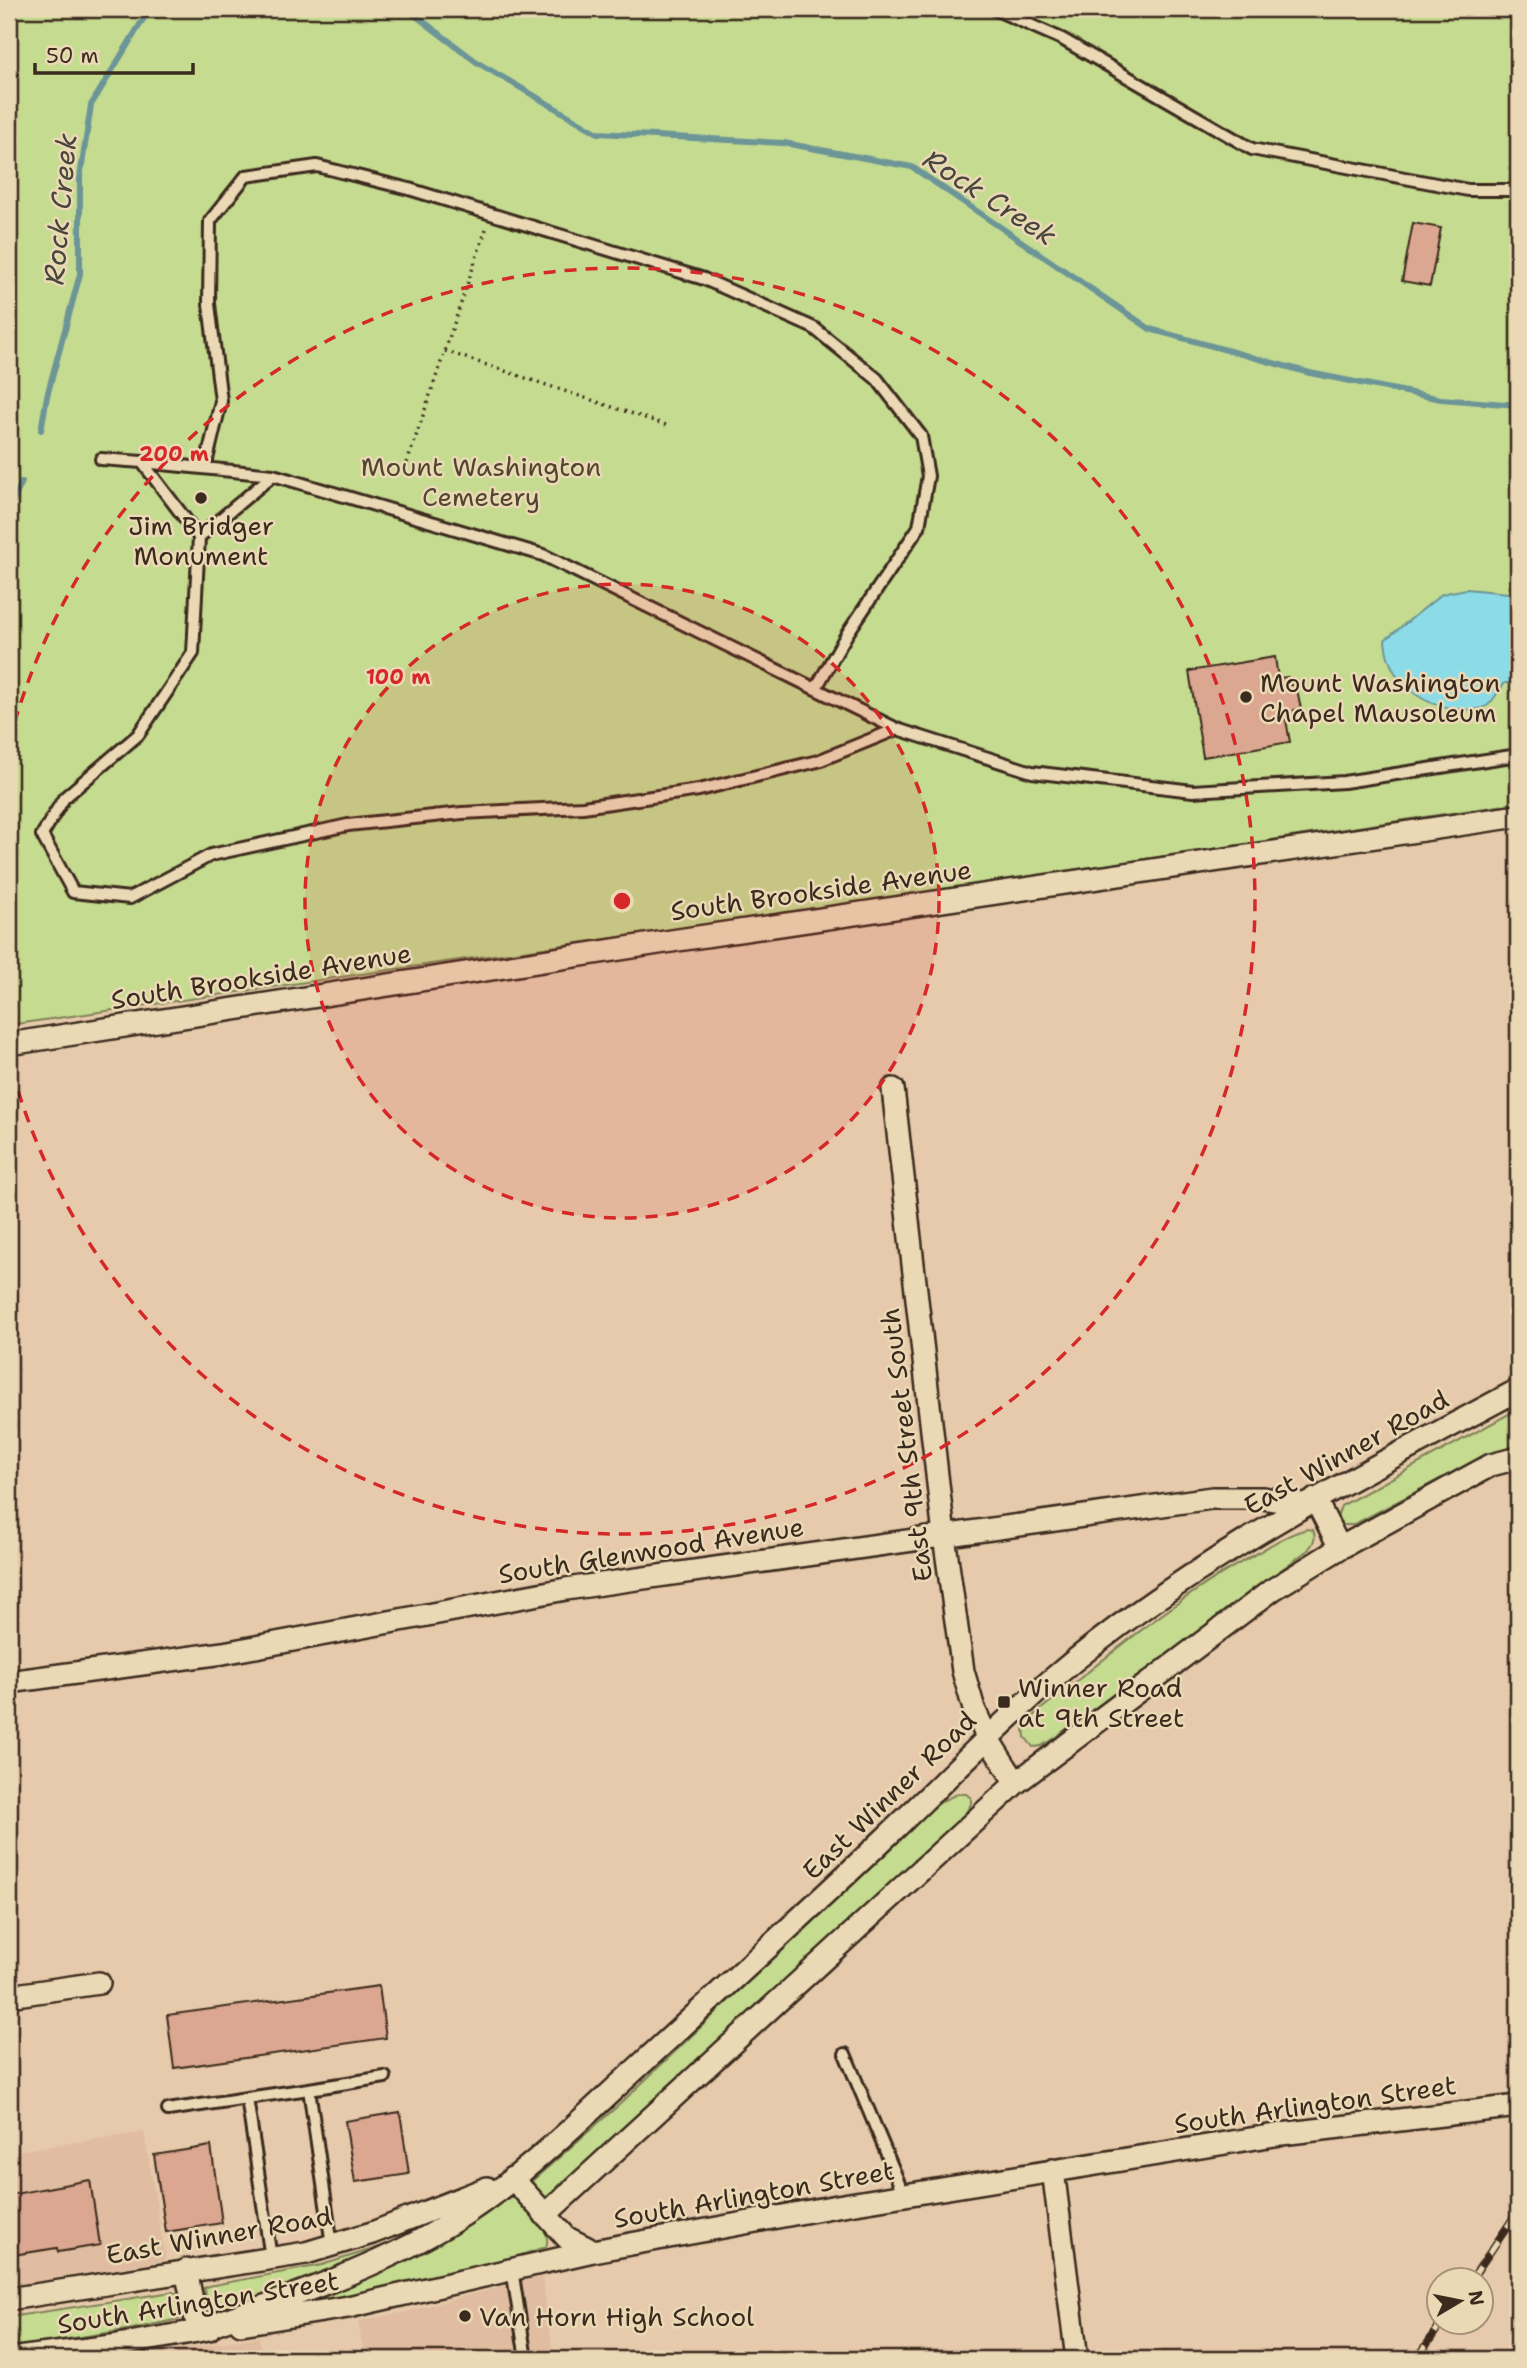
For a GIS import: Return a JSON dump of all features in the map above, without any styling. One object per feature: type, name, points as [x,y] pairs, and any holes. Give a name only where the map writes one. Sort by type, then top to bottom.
[{"type":"street","name":"South Brookside Avenue","points":[[9,1044],[666,942],[1518,816]]},
{"type":"street","name":"East 9th Street South","points":[[893,1089],[944,1536],[963,1671],[974,1709],[988,1740],[1016,1783]]},
{"type":"street","name":"East Winner Road","points":[[198,2330],[352,2273],[409,2247],[457,2219],[512,2178],[779,1939],[1051,1681],[1131,1616],[1216,1558],[1309,1502],[1518,1390]]},
{"type":"street","points":[[545,2215],[1016,1783],[1272,1590],[1340,1548],[1491,1465],[1518,1458]]},
{"type":"street","name":"South Glenwood Avenue","points":[[9,1682],[223,1653],[566,1589],[1212,1498],[1263,1498],[1309,1502]]},
{"type":"street","points":[[1309,1502],[1340,1548]]},
{"type":"street","points":[[9,1996],[99,1983]]},
{"type":"street","name":"South Arlington Street","points":[[9,2359],[108,2352],[198,2330],[348,2307],[593,2251],[904,2195],[1281,2134],[1516,2106]]},
{"type":"street","points":[[1054,2170],[1077,2359]]},
{"type":"street","name":"East Winner Road","points":[[9,2299],[306,2253],[372,2233],[512,2178]]},
{"type":"street","points":[[512,2178],[567,2238],[593,2251]]},
{"type":"street","points":[[186,2270],[198,2330]]},
{"type":"lane","points":[[994,9],[1062,39],[1252,149],[1468,190],[1518,190]]},
{"type":"lane","points":[[205,468],[222,401],[209,304],[211,221],[246,176],[317,166],[409,189],[704,279],[814,328],[877,379],[921,436],[928,477],[919,527],[847,634],[816,688]]},
{"type":"lane","points":[[102,459],[273,475],[543,555],[897,729],[1032,772],[1193,791],[1344,782],[1518,755]]},
{"type":"lane","points":[[142,462],[199,537],[193,653],[138,735],[64,798],[42,835],[72,892],[130,898],[211,855],[348,825],[462,813],[583,807],[699,790],[818,761],[897,729]]},
{"type":"lane","points":[[199,537],[273,475]]},
{"type":"lane","points":[[845,2054],[904,2195]]},
{"type":"lane","points":[[168,2110],[385,2077]]},
{"type":"lane","points":[[309,2089],[332,2245]]},
{"type":"lane","points":[[247,2098],[271,2258]]},
{"type":"lane","points":[[512,2270],[526,2359]]},
{"type":"path","points":[[407,463],[492,214]]},
{"type":"path","points":[[445,351],[666,425]]},
{"type":"shaded area","points":[[144,2132],[166,2260],[9,2286],[9,2152]]},
{"type":"shaded area","name":"Van Horn High School","points":[[542,2276],[554,2359],[365,2359],[358,2321],[405,2312]]},
{"type":"shaded area","points":[[259,2337],[263,2359],[114,2359]]},
{"type":"green space","name":"Mount Washington Cemetery","points":[[9,9],[1518,9],[1518,803],[751,918],[9,1025]]},
{"type":"green space","points":[[1518,1409],[1518,1446],[1472,1462],[1353,1525],[1343,1525],[1337,1517],[1341,1506]]},
{"type":"green space","points":[[1307,1529],[1313,1530],[1315,1536],[1308,1550],[1053,1739],[1033,1747],[1025,1737],[1024,1728],[1040,1710],[1171,1608],[1267,1547]]},
{"type":"green space","points":[[957,1794],[966,1794],[971,1798],[971,1804],[965,1814],[678,2081],[549,2196],[543,2199],[532,2188],[531,2182],[620,2104],[925,1814]]},
{"type":"green space","points":[[516,2196],[542,2226],[546,2233],[546,2247],[357,2297],[263,2316],[458,2228]]},
{"type":"green space","points":[[392,2243],[394,2246],[283,2290],[211,2312],[207,2308],[204,2288],[208,2286],[322,2265]]},
{"type":"green space","points":[[176,2293],[182,2315],[179,2319],[9,2348],[9,2317]]},
{"type":"water","points":[[1466,589],[1518,594],[1518,683],[1505,683],[1488,705],[1473,710],[1429,702],[1407,688],[1392,667],[1385,640],[1442,594]]},
{"type":"building","points":[[1413,223],[1441,228],[1430,286],[1402,281]]},
{"type":"building","name":"Mount Washington Chapel Mausoleum","points":[[1275,657],[1278,678],[1288,677],[1289,685],[1296,684],[1301,709],[1294,710],[1295,719],[1286,720],[1290,742],[1203,757],[1189,671]]},
{"type":"building","points":[[379,1986],[386,2038],[174,2068],[167,2015]]},
{"type":"building","points":[[400,2112],[409,2174],[355,2182],[345,2121]]},
{"type":"building","points":[[211,2146],[222,2223],[166,2232],[154,2155]]},
{"type":"building","points":[[90,2180],[100,2245],[58,2252],[57,2248],[13,2255],[9,2230],[9,2195]]},
{"type":"waterway","name":"Rock Creek","points":[[41,430],[47,396],[80,274],[80,178],[91,105],[147,13],[154,9]]},
{"type":"waterway","name":"Rock Creek","points":[[407,9],[478,63],[598,133],[784,143],[912,167],[1150,329],[1310,373],[1441,399],[1518,405]]},
{"type":"waterway","name":"Rock Creek","points":[[9,510],[22,482]]},
{"type":"railway","points":[[1481,2266],[1518,2211]]},
{"type":"railway","points":[[1417,2359],[1433,2336]]},
{"type":"place","name":"Jim Bridger Monument","points":[[201,498]]},
{"type":"place","name":"Mount Washington Chapel Mausoleum","points":[[1246,697]]},
{"type":"place","name":"Winner Road at 9th Street","points":[[1004,1702]]},
{"type":"place","name":"Van Horn High School","points":[[465,2316]]}]
